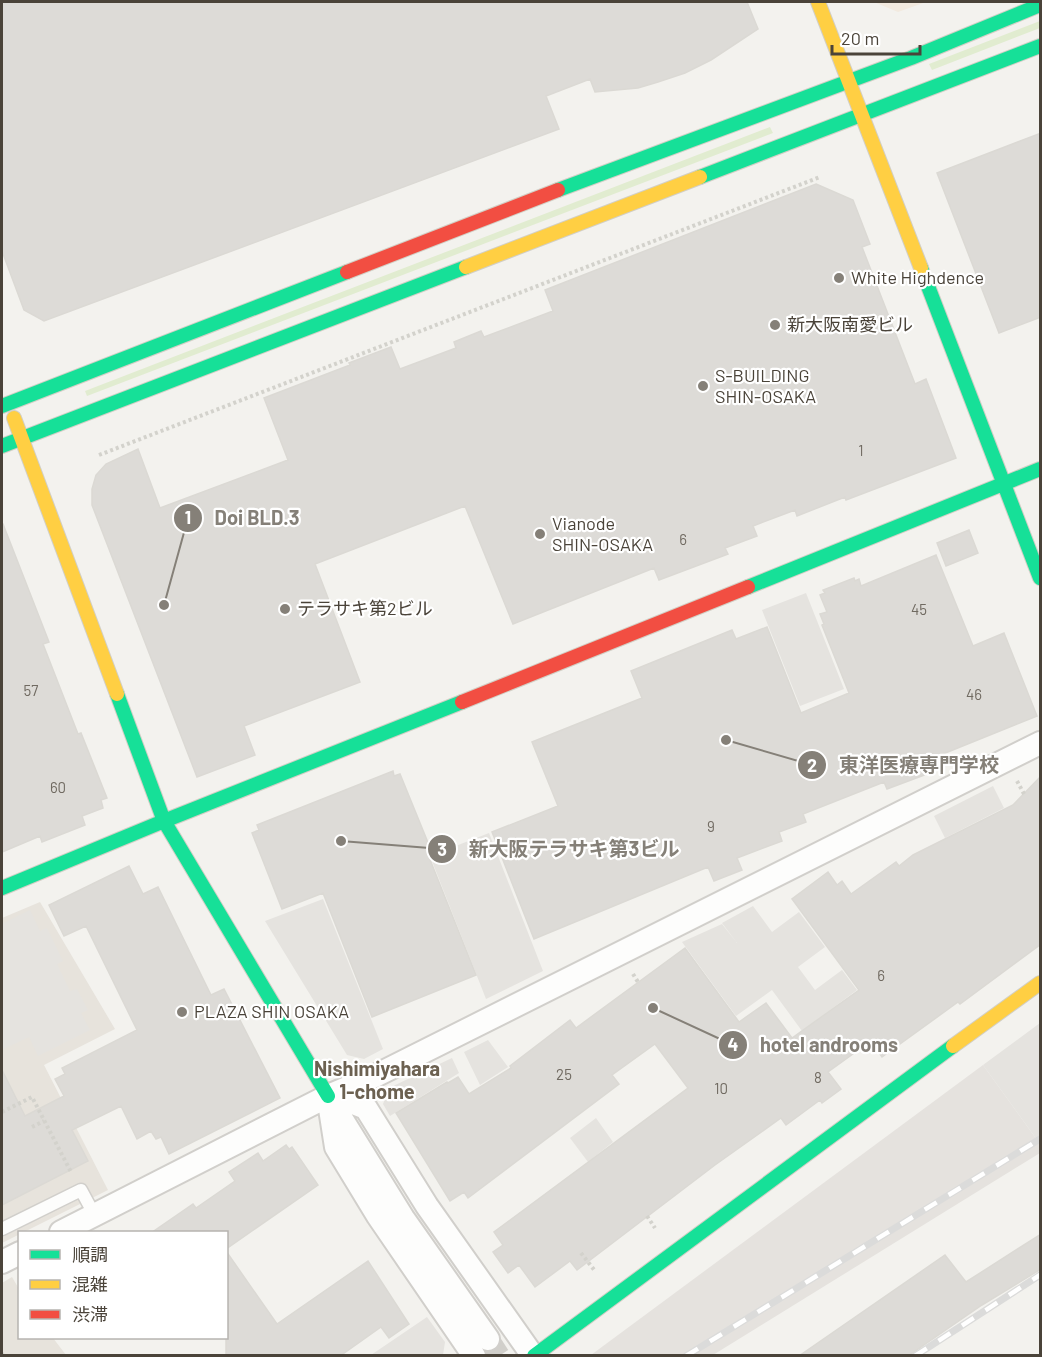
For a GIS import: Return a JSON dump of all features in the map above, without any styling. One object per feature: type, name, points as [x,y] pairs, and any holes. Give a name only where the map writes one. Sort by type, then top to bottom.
[{"type":"street","points":[[818,2],[1041,578]]},
{"type":"street","points":[[481,1348],[378,1216],[336,1147],[328,1096],[164,821],[21,438],[5,401],[911,58],[1041,5]]},
{"type":"street","points":[[2,446],[1041,46]]},
{"type":"street","points":[[2,888],[1041,470]]},
{"type":"street","points":[[65,1231],[328,1096],[375,1076],[1041,743]]},
{"type":"street","points":[[328,1096],[366,1108],[427,1206],[533,1356],[828,1137],[1041,983]]},
{"type":"street","points":[[2,1262],[18,1254]]},
{"type":"lane","points":[[2,1229],[81,1190],[95,1216]]},
{"type":"path","points":[[99,455],[820,177]]},
{"type":"path","points":[[1020,786],[1024,794]]},
{"type":"path","points":[[2,1113],[32,1097],[81,1190]]},
{"type":"path","points":[[32,1127],[44,1121]]},
{"type":"path","points":[[647,1216],[659,1233]]},
{"type":"path","points":[[581,1253],[599,1277]]},
{"type":"shaded area","points":[[874,2],[926,2],[898,12]]},
{"type":"shaded area","points":[[806,593],[844,689],[800,706],[762,610]]},
{"type":"shaded area","points":[[993,786],[1004,808],[945,838],[934,816]]},
{"type":"shaded area","points":[[489,833],[543,971],[486,999],[430,856]]},
{"type":"shaded area","points":[[323,899],[383,1049],[364,1059],[347,1055],[265,921]]},
{"type":"shaded area","points":[[40,902],[115,1029],[44,1065],[108,1190],[26,1231],[18,1231],[18,1235],[2,1243],[2,918]]},
{"type":"shaded area","points":[[753,906],[772,932],[799,912],[825,947],[798,967],[815,990],[842,970],[857,990],[802,1031],[772,990],[736,1016],[682,942],[722,924],[737,943],[722,923]]},
{"type":"shaded area","points":[[30,910],[40,931],[47,928],[63,961],[57,964],[70,991],[77,989],[88,1010],[81,1013],[90,1030],[38,1056],[29,1037],[2,1050],[2,924]]},
{"type":"shaded area","points":[[1040,1023],[1040,1144],[983,1065]]},
{"type":"shaded area","points":[[488,1040],[508,1067],[480,1085],[464,1052]]},
{"type":"shaded area","points":[[452,1058],[459,1073],[390,1116],[383,1104],[389,1088]]},
{"type":"shaded area","points":[[983,1065],[1040,1144],[1040,1153],[713,1355],[591,1355]]},
{"type":"shaded area","points":[[596,1118],[613,1142],[588,1162],[570,1138]]},
{"type":"shaded area","points":[[12,1277],[18,1287],[18,1339],[54,1339],[66,1355],[2,1355],[2,1283]]},
{"type":"shaded area","points":[[427,1317],[445,1342],[443,1355],[371,1355]]},
{"type":"green space","points":[[1040,21],[1040,28],[932,70],[929,64]]},
{"type":"green space","points":[[770,127],[773,133],[87,396],[85,391]]},
{"type":"building","points":[[2,2],[747,2],[758,29],[711,60],[685,73],[658,82],[638,88],[595,92],[590,79],[546,96],[559,129],[44,321],[24,310],[2,251]]},
{"type":"building","points":[[1041,133],[1041,317],[999,333],[937,173]]},
{"type":"building","points":[[816,184],[853,200],[870,244],[862,247],[915,384],[926,379],[956,458],[846,500],[845,497],[797,516],[795,510],[753,526],[757,536],[725,548],[728,554],[659,580],[654,568],[513,624],[465,506],[315,564],[360,682],[244,726],[255,755],[197,777],[92,505],[92,489],[96,475],[106,464],[138,449],[160,508],[288,460],[264,398],[391,347],[400,369],[456,348],[454,342],[481,331],[484,337],[553,311],[545,290]]},
{"type":"building","points":[[2,524],[49,642],[43,644],[78,734],[81,733],[107,798],[101,800],[103,808],[82,816],[85,825],[42,842],[40,836],[2,852]]},
{"type":"building","points":[[969,530],[978,553],[946,566],[937,543]]},
{"type":"building","points":[[936,555],[973,646],[1004,633],[1037,716],[933,758],[938,769],[927,774],[887,789],[884,782],[803,814],[806,822],[779,832],[782,841],[737,858],[742,870],[714,881],[708,867],[534,939],[492,832],[558,806],[532,742],[642,698],[631,671],[732,630],[736,639],[767,627],[801,713],[849,693],[822,625],[824,624],[820,614],[827,612],[820,595],[825,593],[823,590],[854,578],[855,581],[859,579],[861,586]]},
{"type":"building","points":[[393,771],[394,776],[400,774],[431,850],[427,852],[476,975],[372,1017],[323,893],[282,909],[252,833],[259,830],[257,825]]},
{"type":"building","points":[[1041,776],[1041,944],[960,1004],[958,1002],[882,1057],[871,1041],[828,1072],[841,1089],[822,1103],[820,1100],[786,1125],[781,1118],[577,1270],[570,1261],[535,1287],[519,1265],[508,1273],[493,1252],[503,1245],[494,1232],[688,1088],[655,1044],[612,1075],[619,1084],[468,1198],[464,1192],[450,1201],[396,1113],[458,1077],[469,1094],[511,1068],[510,1066],[570,1020],[576,1028],[685,948],[739,1022],[766,1003],[792,1038],[859,990],[792,899],[828,872],[837,885],[842,881],[851,894],[896,862],[899,866],[913,855],[1013,805]]},
{"type":"building","name":"PLAZA SHIN OSAKA","points":[[129,866],[143,894],[158,887],[211,995],[224,989],[280,1098],[169,1154],[161,1137],[156,1139],[151,1131],[137,1139],[121,1106],[72,1130],[88,1161],[2,1205],[2,1070],[25,1116],[64,1096],[55,1079],[65,1074],[62,1068],[137,1030],[86,926],[64,936],[49,905]]},
{"type":"building","points":[[286,1145],[289,1149],[292,1147],[318,1185],[228,1248],[228,1231],[154,1231],[193,1204],[196,1208],[235,1181],[229,1172],[258,1153],[263,1161]]},
{"type":"building","points":[[1041,1234],[1041,1269],[982,1305],[908,1356],[799,1356],[945,1255],[966,1282]]},
{"type":"building","points":[[228,1254],[277,1324],[368,1261],[409,1324],[389,1338],[381,1327],[340,1356],[226,1356]]},
{"type":"tunnel","points":[[488,1339],[499,1356]]},
{"type":"railway","points":[[686,1356],[1040,1139]]},
{"type":"railway","points":[[915,1356],[1040,1275]]},
{"type":"traffic: fast","points":[[558,190],[911,58],[1040,5]]},
{"type":"traffic: fast","points":[[700,177],[1040,46]]},
{"type":"traffic: fast","points":[[2,446],[466,267]]},
{"type":"traffic: fast","points":[[921,268],[1040,578]]},
{"type":"traffic: fast","points":[[2,406],[347,272]]},
{"type":"traffic: fast","points":[[748,587],[1040,469]]},
{"type":"traffic: fast","points":[[117,694],[164,821],[328,1096]]},
{"type":"traffic: fast","points":[[2,888],[462,702]]},
{"type":"traffic: fast","points":[[534,1356],[953,1046]]},
{"type":"traffic: slow","points":[[818,2],[921,268]]},
{"type":"traffic: slow","points":[[466,267],[700,177]]},
{"type":"traffic: slow","points":[[14,418],[117,694]]},
{"type":"traffic: slow","points":[[953,1046],[1040,983]]},
{"type":"traffic: jam","points":[[347,272],[558,190]]},
{"type":"traffic: jam","points":[[462,702],[748,587]]},
{"type":"place","name":"White Highdence","points":[[839,278]]},
{"type":"place","name":"新大阪南愛ビル","points":[[775,325]]},
{"type":"place","name":"S-BUILDING SHIN-OSAKA","points":[[703,386]]},
{"type":"place","name":"Vianode SHIN-OSAKA","points":[[540,534]]},
{"type":"place","name":"Doi BLD.3","points":[[164,605]]},
{"type":"place","name":"テラサキ第2ビル","points":[[285,609]]},
{"type":"place","name":"東洋医療専門学校","points":[[726,740]]},
{"type":"place","name":"新大阪テラサキ第3ビル","points":[[341,841]]},
{"type":"place","name":"hotel androoms","points":[[653,1008]]},
{"type":"place","name":"PLAZA SHIN OSAKA","points":[[182,1012]]},
{"type":"district","name":"Nishimiyahara 1-chome","points":[[377,1080]]}]
